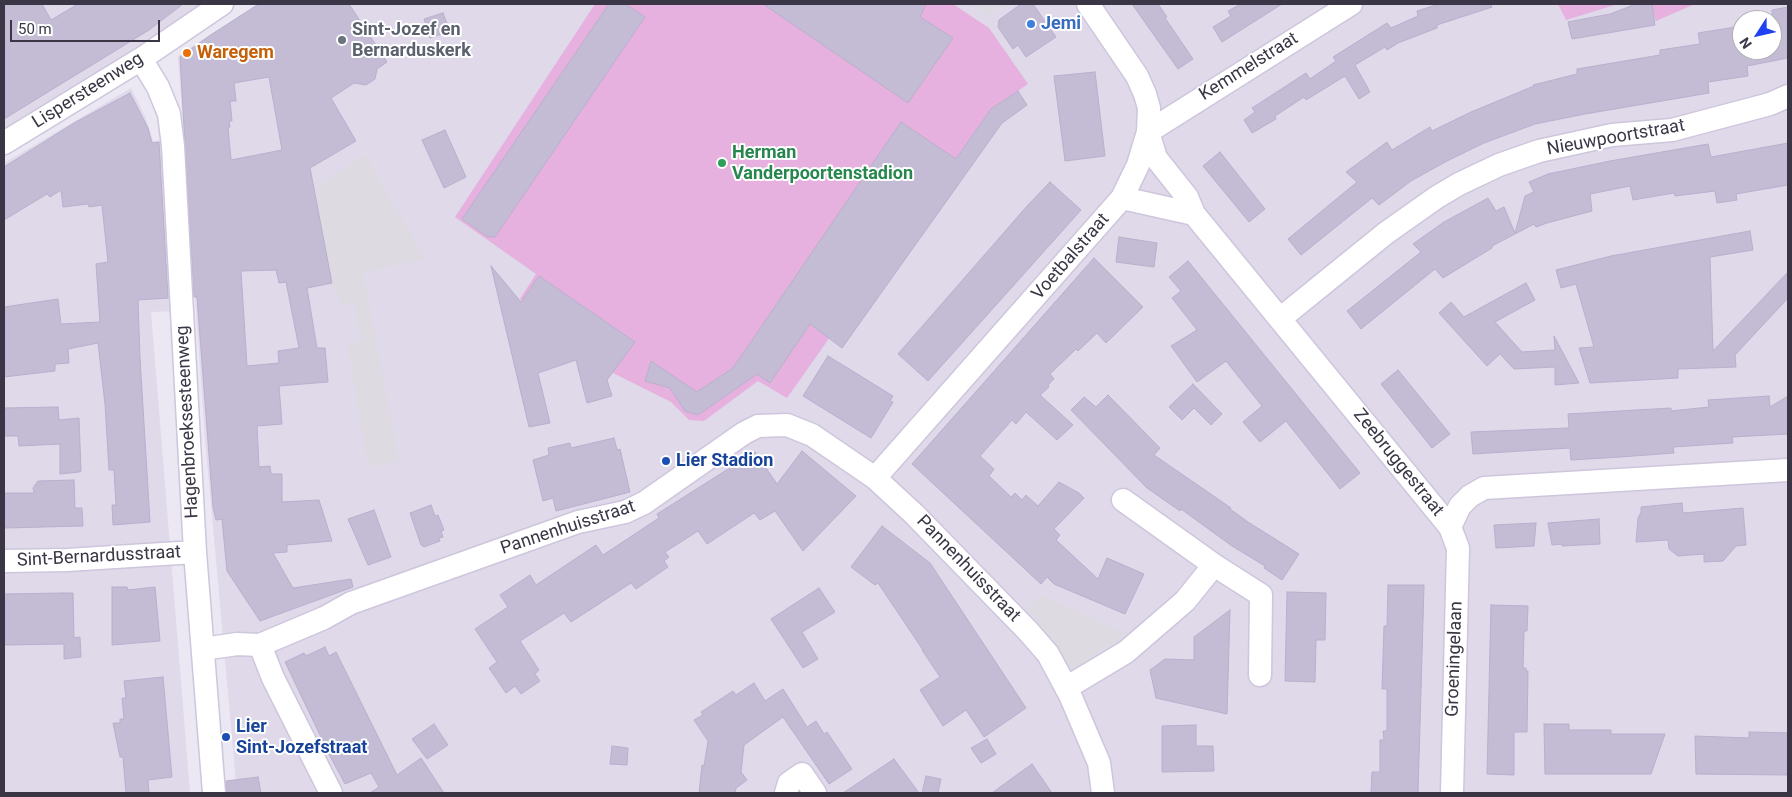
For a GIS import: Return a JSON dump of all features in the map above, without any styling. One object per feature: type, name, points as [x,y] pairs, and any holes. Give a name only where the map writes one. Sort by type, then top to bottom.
[{"type":"street","name":"Voetbalstraat","points":[[876,478],[1122,198],[1138,165],[1148,132],[1149,108],[1137,76],[1088,4]]},
{"type":"street","name":"Kemmelstraat","points":[[1148,132],[1351,4]]},
{"type":"street","name":"Lispersteenweg","points":[[4,143],[141,59],[214,6]]},
{"type":"street","name":"Hagenbroeksesteenweg","points":[[141,59],[158,87],[169,114],[171,130],[195,552],[214,793]]},
{"type":"street","name":"Nieuwpoortstraat","points":[[1281,318],[1386,233],[1437,197],[1499,165],[1539,150],[1612,134],[1672,130],[1770,104],[1788,96]]},
{"type":"street","name":"Zeebruggestraat","points":[[1148,132],[1156,158],[1187,197],[1194,214],[1281,318],[1450,527],[1460,506],[1470,496],[1484,488],[1788,470]]},
{"type":"street","points":[[1122,198],[1194,214]]},
{"type":"street","name":"Pannenhuisstraat","points":[[203,649],[238,644],[260,645],[324,618],[351,603],[578,522],[625,512],[644,503],[744,433],[758,426],[787,425],[812,435],[876,478],[921,520],[1048,654],[1066,688],[1099,763],[1103,793]]},
{"type":"street","points":[[1123,500],[1214,566],[1261,595],[1260,675]]},
{"type":"street","name":"Groeningelaan","points":[[1450,527],[1458,548],[1452,793]]},
{"type":"street","name":"Sint-Bernardusstraat","points":[[4,561],[67,560],[195,552]]},
{"type":"street","points":[[1066,688],[1126,652],[1185,601],[1214,566]]},
{"type":"street","points":[[260,645],[274,678],[331,793]]},
{"type":"street","points":[[786,793],[789,783],[802,774],[816,793]]},
{"type":"shaded area","points":[[4,4],[208,4],[4,136]]},
{"type":"shaded area","points":[[257,4],[1788,4],[1788,793],[237,793],[205,438],[178,56]]},
{"type":"shaded area","name":"Herman Vanderpoortenstadion","points":[[595,4],[953,4],[989,28],[1028,84],[991,109],[787,398],[758,381],[704,421],[689,420],[671,402],[581,357],[545,326],[520,299],[536,274],[455,217]]},
{"type":"shaded area","points":[[971,4],[1008,4],[989,15]]},
{"type":"shaded area","points":[[1558,4],[1618,4],[1566,20]]},
{"type":"shaded area","points":[[1650,4],[1695,4],[1656,21]]},
{"type":"shaded area","points":[[131,88],[145,116],[153,141],[165,140],[175,311],[151,312],[190,793],[4,793],[4,163]]},
{"type":"shaded area","points":[[365,155],[425,259],[363,272],[399,461],[368,467],[347,343],[361,341],[354,303],[341,305],[332,282],[314,188]]},
{"type":"shaded area","points":[[1041,595],[1127,634],[1072,670],[1028,609]]},
{"type":"building","points":[[4,4],[42,4],[51,20],[78,4],[183,4],[149,30],[4,119]]},
{"type":"building","points":[[259,4],[349,4],[387,62],[377,69],[375,79],[366,85],[354,83],[331,98],[356,141],[310,168],[332,283],[307,288],[317,348],[325,348],[328,382],[279,386],[282,424],[257,426],[259,467],[270,466],[271,474],[282,474],[282,502],[319,500],[332,541],[287,545],[287,552],[273,553],[293,588],[351,579],[353,587],[260,621],[227,571],[222,519],[216,520],[213,507],[197,297],[194,297],[180,57]],"holes":[[[269,77],[282,150],[231,160],[228,128],[230,127],[229,121],[232,121],[230,101],[236,101],[234,83]],[[276,270],[279,283],[286,282],[299,348],[278,351],[279,363],[247,366],[241,271]]]},
{"type":"building","points":[[609,4],[625,4],[645,17],[495,237],[488,237],[462,219]]},
{"type":"building","points":[[763,4],[926,4],[920,17],[953,38],[908,103]]},
{"type":"building","points":[[1021,4],[1033,4],[1056,37],[1026,57],[1018,45],[1013,49],[998,27],[999,20]]},
{"type":"building","points":[[1132,4],[1158,4],[1167,17],[1165,18],[1193,59],[1178,69]]},
{"type":"building","points":[[1241,4],[1282,4],[1222,42],[1213,27],[1231,16],[1228,11]]},
{"type":"building","points":[[1439,4],[1491,4],[1492,7],[1437,25],[1437,28],[1398,43],[1387,50],[1385,47],[1355,65],[1370,92],[1359,99],[1345,76],[1306,100],[1304,97],[1275,116],[1276,119],[1252,133],[1244,120],[1255,112],[1252,108],[1306,73],[1310,79],[1336,61],[1333,57],[1387,23],[1391,28],[1418,16],[1417,11]]},
{"type":"building","points":[[1636,4],[1652,4],[1655,25],[1572,39],[1568,22],[1610,14]]},
{"type":"building","points":[[1788,7],[1788,58],[1782,59],[1782,10],[1772,10]]},
{"type":"building","points":[[443,13],[450,31],[430,38],[424,19]]},
{"type":"building","points":[[1732,28],[1732,60],[1778,60],[1747,66],[1748,76],[1708,82],[1709,93],[1535,124],[1484,143],[1447,161],[1411,181],[1379,205],[1372,198],[1301,255],[1288,239],[1357,182],[1346,172],[1387,142],[1392,150],[1430,127],[1432,131],[1533,85],[1577,74],[1577,69],[1660,55],[1660,50],[1700,44],[1698,33]]},
{"type":"building","points":[[1095,72],[1105,156],[1065,161],[1054,76]]},
{"type":"building","points":[[1018,91],[1027,105],[1002,123],[842,348],[810,324],[770,383],[757,374],[698,415],[685,411],[670,388],[645,381],[651,361],[697,392],[733,368],[901,122],[956,159],[991,109]]},
{"type":"building","points":[[130,93],[148,128],[152,143],[159,142],[168,298],[138,300],[150,522],[113,525],[112,505],[116,505],[114,470],[109,470],[105,404],[98,343],[68,349],[69,363],[55,364],[55,371],[4,377],[4,307],[58,299],[61,324],[100,322],[96,264],[108,262],[102,205],[89,207],[88,204],[63,207],[61,190],[50,197],[47,194],[4,220],[4,167],[74,123]]},
{"type":"building","points":[[445,130],[466,177],[444,188],[422,140]]},
{"type":"building","points":[[1788,143],[1788,185],[1736,194],[1737,200],[1717,203],[1715,191],[1675,196],[1674,193],[1633,200],[1630,186],[1590,194],[1592,211],[1536,227],[1534,224],[1492,246],[1492,248],[1443,278],[1435,269],[1361,329],[1347,311],[1421,252],[1413,244],[1444,222],[1488,198],[1496,211],[1504,207],[1515,233],[1525,196],[1534,192],[1529,182],[1548,174],[1708,144],[1711,157]]},
{"type":"building","points":[[1220,152],[1265,209],[1249,222],[1203,166]]},
{"type":"building","points":[[1050,182],[1081,210],[928,381],[898,354]]},
{"type":"building","points":[[1750,231],[1753,250],[1710,257],[1713,351],[1788,272],[1788,298],[1735,355],[1736,367],[1678,369],[1678,378],[1590,383],[1579,348],[1594,347],[1576,284],[1561,288],[1556,270],[1611,256]]},
{"type":"building","points":[[1119,237],[1157,243],[1154,267],[1116,262]]},
{"type":"building","points":[[1094,258],[1143,307],[1106,343],[1097,333],[1078,351],[1076,349],[1050,374],[1054,379],[1048,385],[1049,387],[1040,395],[1073,425],[1057,440],[1026,412],[1016,424],[1012,420],[980,456],[994,469],[989,476],[1011,497],[1015,493],[1022,500],[1026,495],[1038,506],[1059,482],[1079,493],[1084,498],[1054,529],[1060,535],[1056,540],[1098,579],[1107,558],[1144,574],[1125,614],[1054,584],[1047,577],[1041,584],[912,464]]},
{"type":"building","points":[[1188,261],[1360,473],[1340,489],[1286,421],[1260,442],[1243,422],[1262,406],[1226,361],[1197,382],[1171,346],[1197,330],[1172,298],[1181,291],[1169,277]]},
{"type":"building","points":[[491,266],[521,302],[539,276],[635,342],[607,380],[612,396],[587,403],[576,360],[538,373],[550,423],[529,427]]},
{"type":"building","points":[[1526,283],[1535,300],[1495,322],[1522,352],[1555,350],[1554,336],[1579,383],[1555,385],[1555,367],[1514,369],[1500,354],[1487,366],[1439,313],[1451,302],[1464,317]]},
{"type":"building","points":[[828,356],[893,396],[890,401],[893,402],[871,438],[803,396]]},
{"type":"building","points":[[1398,370],[1450,434],[1432,448],[1381,384]]},
{"type":"building","points":[[1193,384],[1222,414],[1211,425],[1194,408],[1182,420],[1169,407]]},
{"type":"building","points":[[1108,395],[1160,448],[1154,455],[1231,508],[1248,522],[1299,554],[1282,580],[1264,568],[1265,566],[1232,546],[1181,509],[1180,511],[1147,488],[1071,410],[1084,397],[1096,407]]},
{"type":"building","points":[[1769,396],[1770,407],[1788,396],[1788,434],[1732,437],[1733,443],[1673,447],[1674,453],[1620,457],[1571,460],[1570,448],[1473,454],[1471,432],[1569,428],[1568,414],[1671,408],[1671,411],[1709,407],[1708,400]]},
{"type":"building","points":[[58,407],[59,420],[79,418],[81,471],[79,472],[60,474],[60,444],[19,446],[18,436],[4,436],[4,408]]},
{"type":"building","points":[[614,438],[617,450],[620,449],[630,492],[556,511],[553,498],[543,501],[533,460],[549,455],[548,448],[570,443],[571,448]]},
{"type":"building","points":[[802,451],[856,496],[803,551],[775,511],[760,520],[754,513],[707,544],[698,531],[665,552],[669,557],[664,561],[668,567],[636,589],[631,583],[571,622],[564,613],[520,641],[539,670],[535,674],[540,681],[521,694],[515,686],[506,693],[489,668],[497,662],[475,629],[508,607],[500,595],[530,575],[536,585],[596,545],[603,555],[659,518],[657,514],[755,452],[777,484]]},
{"type":"building","points":[[74,480],[75,508],[82,508],[83,526],[4,528],[4,493],[34,493],[33,488],[38,481]]},
{"type":"building","points":[[1682,503],[1683,513],[1743,508],[1746,545],[1736,546],[1723,561],[1704,562],[1704,554],[1678,556],[1669,549],[1668,540],[1636,542],[1641,507]]},
{"type":"building","points":[[431,505],[435,516],[438,515],[444,530],[441,531],[443,537],[439,538],[440,541],[424,547],[421,545],[410,513]]},
{"type":"building","points":[[374,510],[391,557],[368,565],[348,519]]},
{"type":"building","points":[[1599,519],[1600,544],[1552,545],[1548,523]]},
{"type":"building","points":[[1536,523],[1534,546],[1496,548],[1494,525]]},
{"type":"building","points":[[882,526],[930,563],[1026,708],[984,737],[966,710],[943,726],[920,690],[940,677],[878,583],[875,585],[851,567]]},
{"type":"building","points":[[1388,585],[1424,585],[1418,793],[1371,793],[1372,772],[1380,772],[1380,740],[1384,740],[1383,731],[1387,731],[1387,689],[1382,689],[1384,626],[1387,626]]},
{"type":"building","points":[[112,587],[127,587],[128,590],[155,587],[160,641],[112,645]]},
{"type":"building","points":[[819,588],[835,612],[802,632],[818,659],[803,668],[771,619]]},
{"type":"building","points":[[1287,592],[1326,593],[1325,640],[1316,640],[1315,682],[1285,681]]},
{"type":"building","points":[[73,593],[74,638],[80,637],[81,657],[64,659],[64,644],[4,645],[4,594]]},
{"type":"building","points":[[1491,605],[1528,606],[1527,631],[1524,631],[1523,668],[1526,668],[1526,671],[1528,671],[1527,732],[1514,732],[1514,775],[1487,774]]},
{"type":"building","points":[[1230,610],[1227,714],[1156,698],[1150,670],[1165,659],[1194,660],[1194,637]]},
{"type":"building","points":[[325,647],[329,656],[336,652],[397,775],[421,758],[444,793],[370,793],[379,787],[371,773],[345,784],[285,662],[304,653],[306,656]]},
{"type":"building","points":[[163,677],[172,777],[148,780],[149,793],[126,793],[123,757],[120,757],[113,723],[120,723],[120,719],[124,719],[122,698],[126,698],[124,681]]},
{"type":"building","points":[[754,683],[765,701],[783,689],[807,727],[816,721],[824,734],[827,732],[852,769],[829,784],[783,717],[744,745],[741,772],[747,780],[736,788],[735,793],[699,793],[702,765],[704,766],[708,741],[694,720],[703,715],[701,712],[733,691],[736,695]]},
{"type":"building","points":[[434,724],[448,745],[427,759],[412,739]]},
{"type":"building","points":[[1544,724],[1569,724],[1569,730],[1611,730],[1611,734],[1665,734],[1651,774],[1545,774]]},
{"type":"building","points":[[1196,725],[1196,746],[1213,746],[1214,771],[1162,772],[1162,726]]},
{"type":"building","points":[[1749,732],[1788,733],[1788,775],[1696,774],[1695,736],[1749,738]]},
{"type":"building","points":[[987,739],[996,754],[981,763],[971,748]]},
{"type":"building","points":[[612,746],[628,748],[627,765],[610,764]]},
{"type":"building","points":[[894,759],[919,793],[843,793]]},
{"type":"building","points":[[1032,764],[1052,793],[992,793],[1018,774]]},
{"type":"building","points":[[926,776],[941,779],[938,793],[922,793]]},
{"type":"building","points":[[258,777],[261,793],[227,793],[226,781]]},
{"type":"place","name":"Jemi","points":[[1031,24]]},
{"type":"place","name":"Sint-Jozef en Bernarduskerk","points":[[342,40]]},
{"type":"place","name":"Waregem","points":[[187,53]]},
{"type":"place","name":"Herman Vanderpoortenstadion","points":[[722,163]]},
{"type":"place","name":"Lier Stadion","points":[[666,461]]},
{"type":"place","name":"Lier Sint-Jozefstraat","points":[[226,737]]}]
